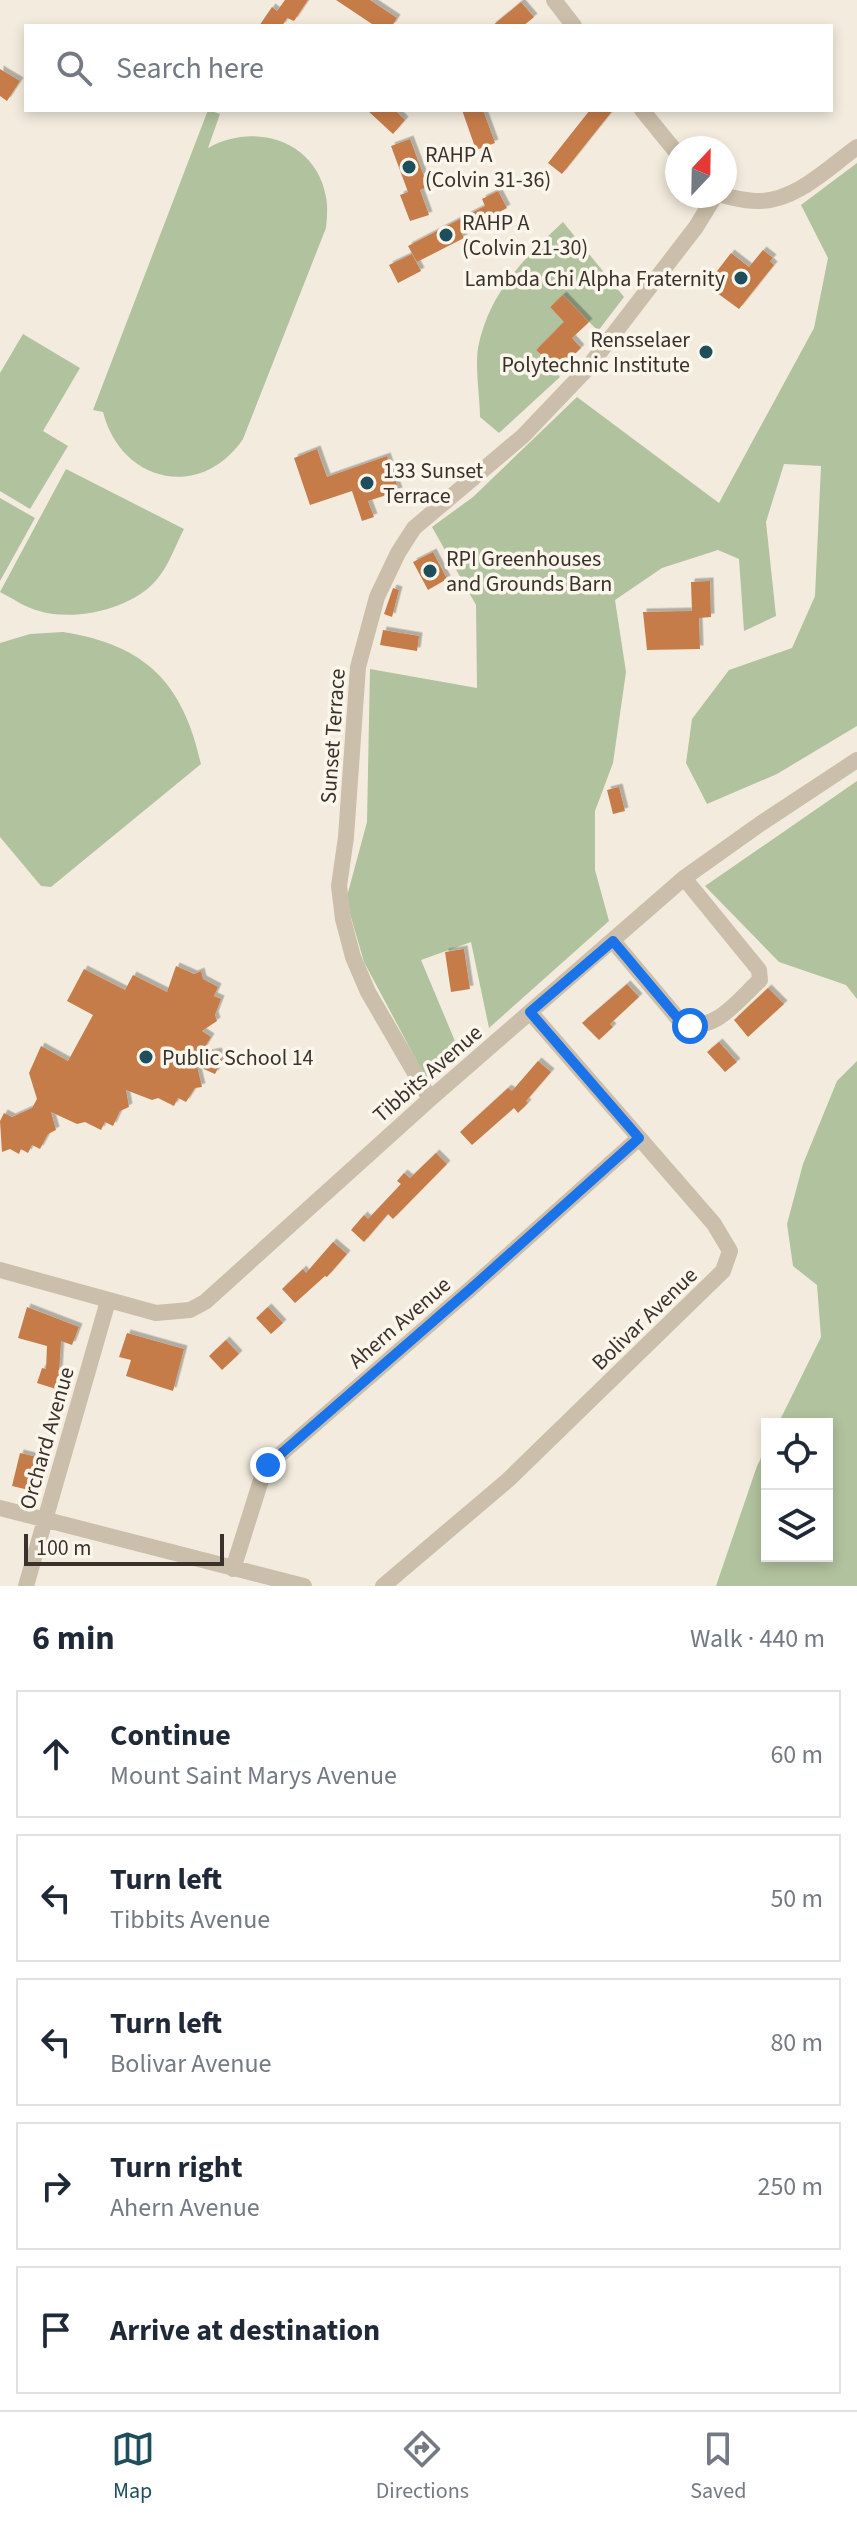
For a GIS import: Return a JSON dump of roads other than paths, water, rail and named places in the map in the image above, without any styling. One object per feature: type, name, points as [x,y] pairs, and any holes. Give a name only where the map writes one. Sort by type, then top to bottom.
[{"type":"street","points":[[554,0],[572,24]]},
{"type":"street","points":[[644,112],[665,138]]},
{"type":"street","points":[[737,198],[757,201],[785,195],[812,181],[857,147]]},
{"type":"street","name":"Sunset Terrace","points":[[430,1099],[368,992],[353,957],[343,919],[339,886],[349,807],[358,667],[377,597],[414,528],[523,436],[586,370],[708,208]]},
{"type":"street","name":"Tibbits Avenue","points":[[0,1270],[108,1301],[165,1313],[190,1310],[205,1302],[430,1099],[684,878],[857,760]]},
{"type":"street","points":[[613,941],[681,1022],[703,1026],[715,1021],[760,980],[759,970],[684,878]]},
{"type":"street","name":"Bolivar Avenue","points":[[383,1586],[508,1480],[723,1271],[730,1251],[724,1239],[530,1012]]},
{"type":"street","name":"Ahern Avenue","points":[[233,1569],[268,1465],[639,1138]]},
{"type":"street","name":"Orchard Avenue","points":[[26,1586],[108,1301]]},
{"type":"street","points":[[0,1508],[304,1586]]},
{"type":"place","name":"RAHP A (Colvin 31-36)","points":[[409,167]]},
{"type":"place","name":"RAHP A (Colvin 21-30)","points":[[446,235]]},
{"type":"place","name":"Lambda Chi Alpha Fraternity","points":[[741,278]]},
{"type":"place","name":"Rensselaer Polytechnic Institute","points":[[706,352]]},
{"type":"place","name":"133 Sunset Terrace","points":[[367,483]]},
{"type":"place","name":"RPI Greenhouses and Grounds Barn","points":[[430,571]]},
{"type":"place","name":"Public School 14","points":[[146,1057]]}]
